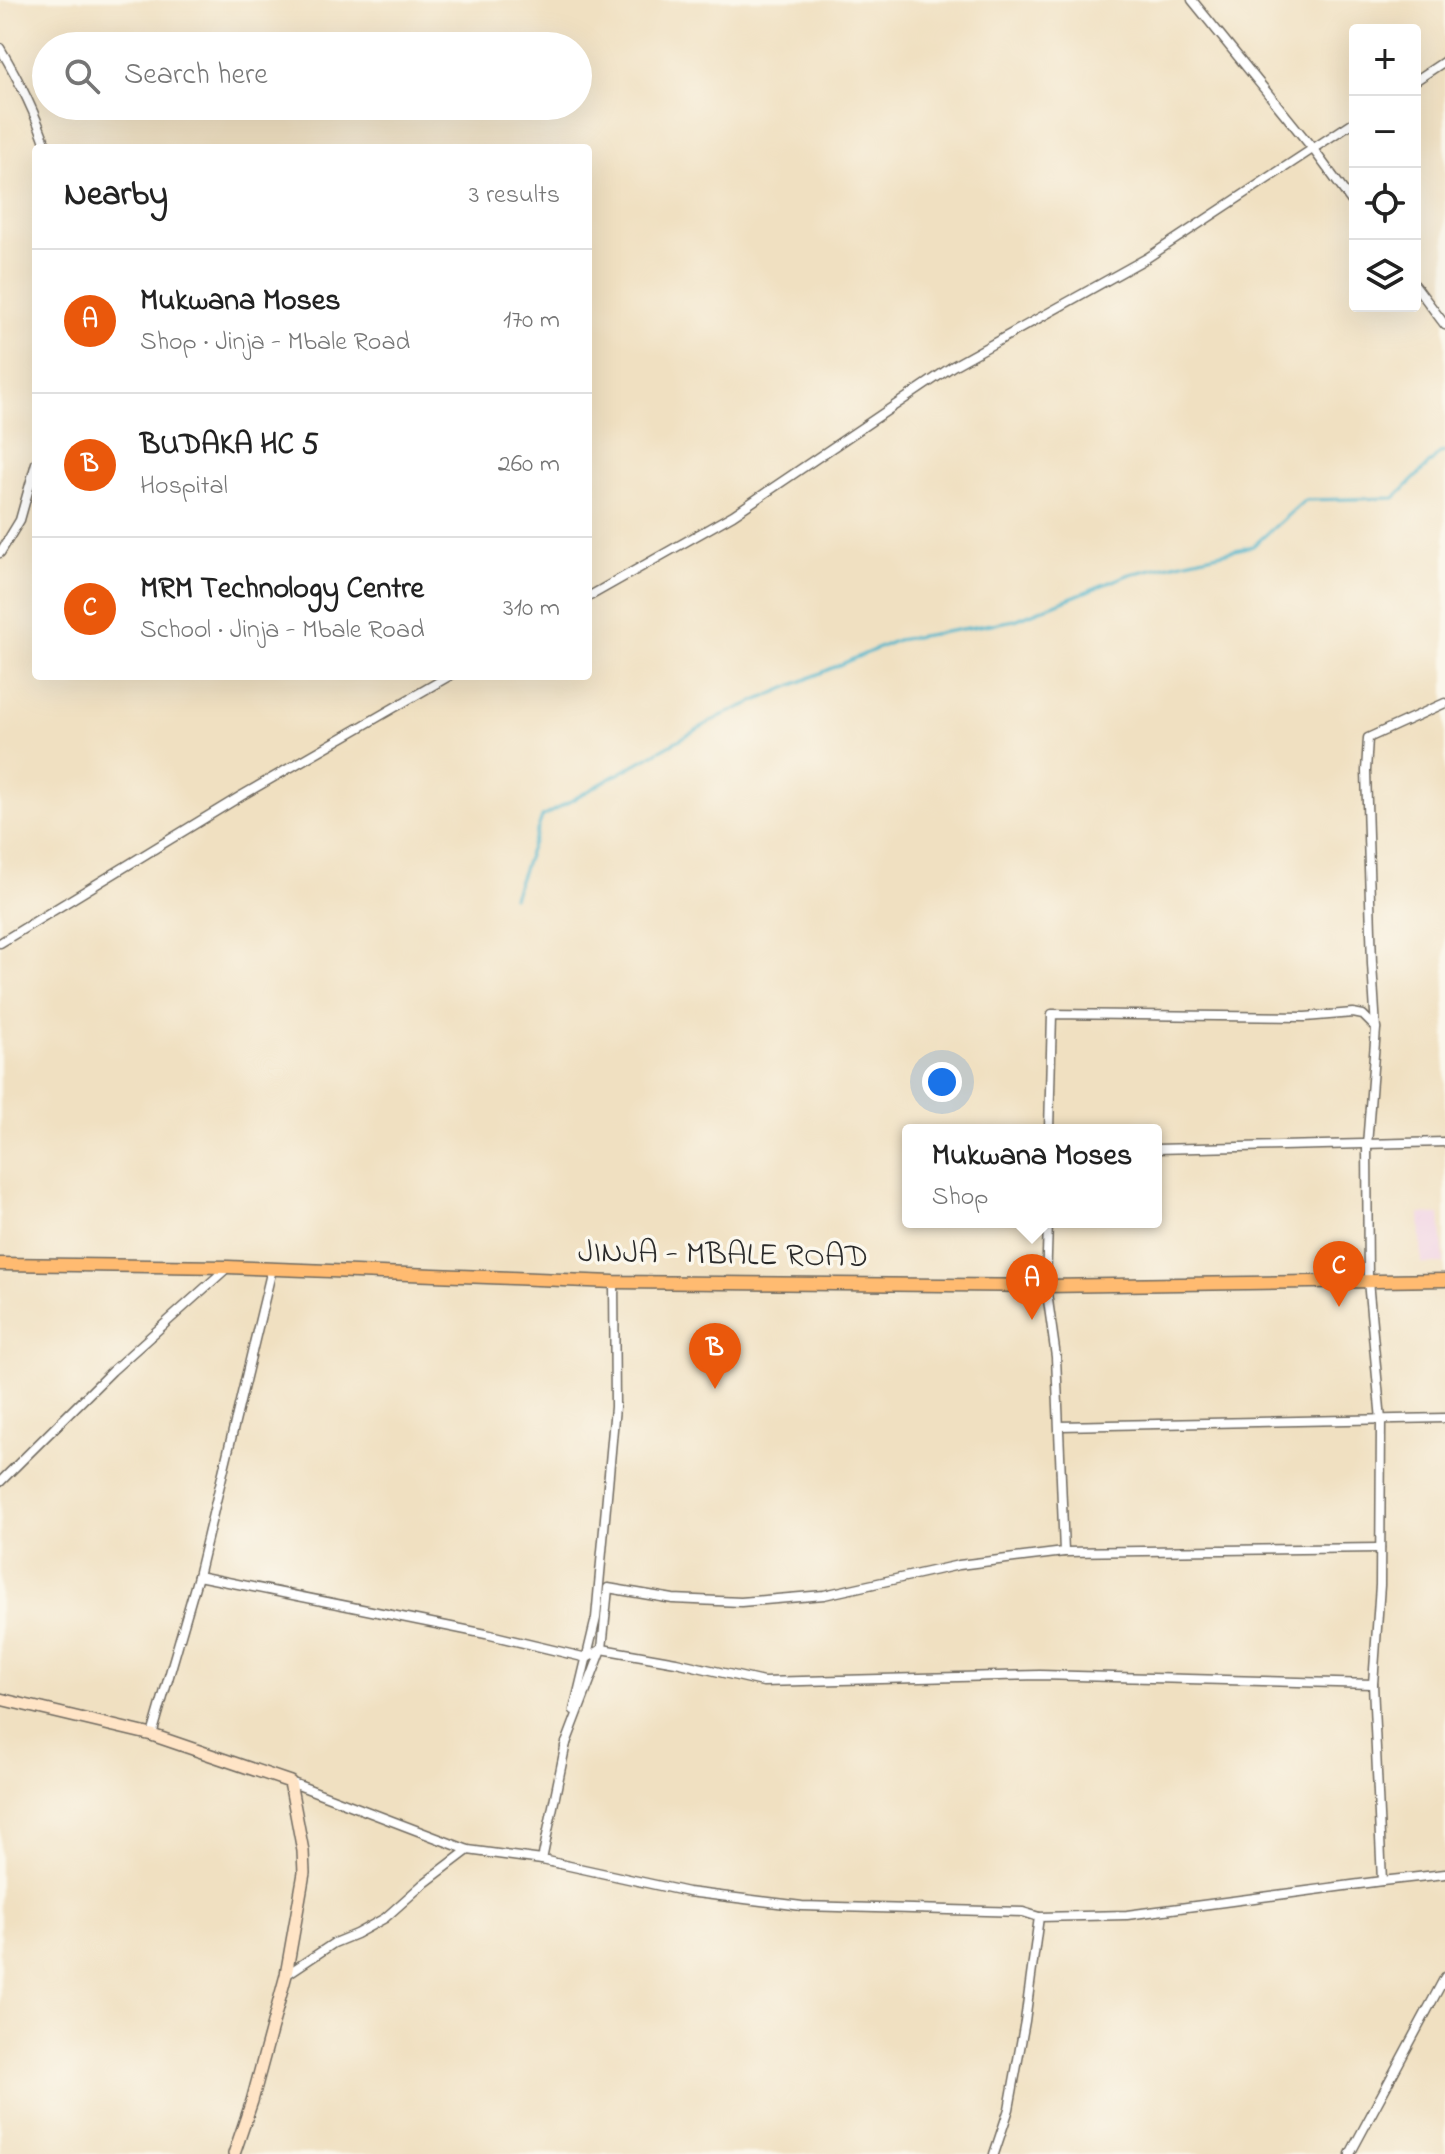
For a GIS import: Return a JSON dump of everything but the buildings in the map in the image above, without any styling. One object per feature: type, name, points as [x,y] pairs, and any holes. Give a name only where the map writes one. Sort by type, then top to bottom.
[{"type":"main road","name":"JINJA - MBALE ROAD","points":[[0,1264],[228,1267],[614,1282],[1046,1286],[1445,1280]]},
{"type":"street","points":[[1192,0],[1349,198]]},
{"type":"street","points":[[0,48],[32,109]]},
{"type":"street","points":[[1421,77],[1445,61]]},
{"type":"street","points":[[37,120],[46,144]]},
{"type":"street","points":[[592,595],[733,515],[953,366],[1147,258],[1349,125]]},
{"type":"street","points":[[1421,293],[1445,325]]},
{"type":"street","points":[[0,553],[20,520],[32,477]]},
{"type":"street","points":[[0,943],[241,796],[442,680]]},
{"type":"street","points":[[1382,1881],[1373,1684],[1380,1585],[1381,1420],[1368,1281],[1367,1145],[1376,1029],[1366,771],[1368,738],[1445,703]]},
{"type":"street","points":[[1049,1124],[1052,1014],[1305,1017],[1353,1013],[1363,1015],[1376,1029]]},
{"type":"street","points":[[1162,1149],[1445,1142]]},
{"type":"street","points":[[1048,1228],[1046,1286],[1056,1357],[1064,1552]]},
{"type":"street","points":[[0,1482],[112,1371],[228,1267]]},
{"type":"street","points":[[152,1735],[198,1576],[272,1269]]},
{"type":"street","points":[[542,1860],[596,1618],[615,1407],[614,1282]]},
{"type":"street","points":[[1060,1426],[1445,1418]]},
{"type":"street","points":[[565,1746],[602,1649],[608,1588],[673,1599],[741,1602],[824,1595],[959,1565],[1064,1552],[1380,1548]]},
{"type":"street","points":[[198,1576],[486,1634],[587,1658],[602,1649],[763,1682],[1040,1675],[1373,1684]]},
{"type":"street","points":[[0,1699],[152,1735],[290,1782],[468,1850],[542,1860],[688,1892],[802,1906],[1023,1912],[1039,1917],[1127,1915],[1445,1874]]},
{"type":"street","points":[[234,2154],[252,2101],[286,1975],[304,1873],[290,1782]]},
{"type":"street","points":[[286,1975],[334,1943],[385,1918],[468,1850]]},
{"type":"street","points":[[994,2154],[1009,2109],[1039,1917]]},
{"type":"street","points":[[1350,2154],[1445,1977]]},
{"type":"shaded area","points":[[1420,1214],[1440,1215],[1444,1264],[1422,1264]]},
{"type":"waterway","points":[[513,897],[542,817],[721,716],[897,640],[1015,620],[1130,574],[1253,546],[1305,500],[1395,498],[1440,453],[1445,452]]},
{"type":"place","name":"MRM Technology Centre","points":[[1339,1307]]},
{"type":"place","name":"Mukwana Moses","points":[[1032,1320]]},
{"type":"place","name":"BUDAKA HC 5","points":[[715,1389]]}]
